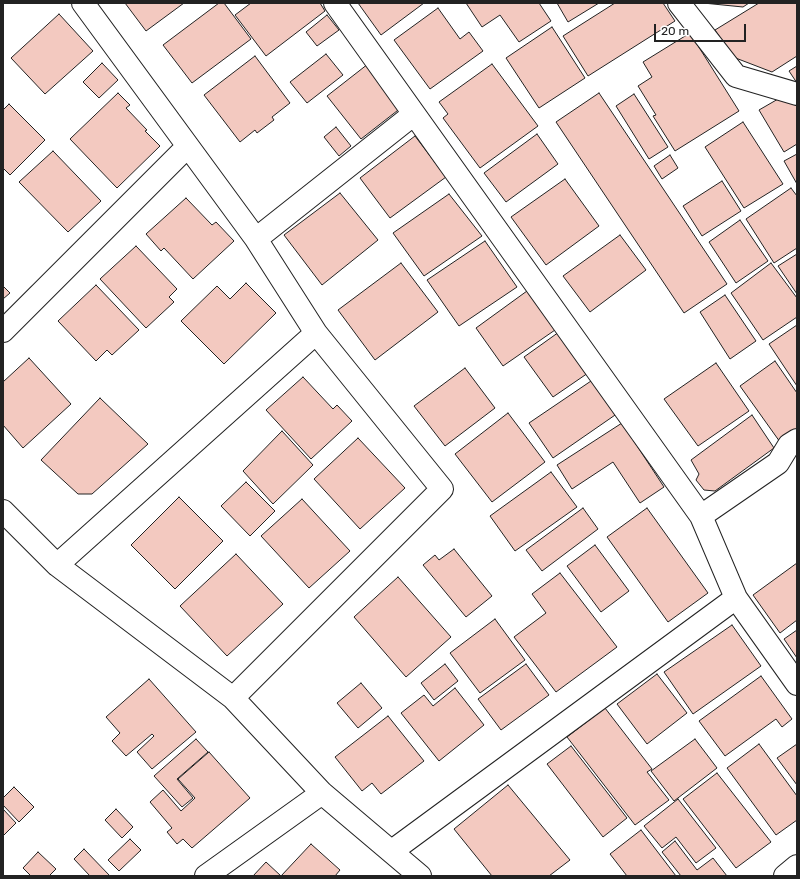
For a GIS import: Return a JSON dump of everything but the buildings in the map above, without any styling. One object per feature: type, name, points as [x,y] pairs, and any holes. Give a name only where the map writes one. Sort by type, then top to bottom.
[{"type":"street","points":[[82,3],[256,239],[316,333],[442,488],[233,698]]},
{"type":"street","points":[[335,3],[701,516],[736,598],[797,684]]},
{"type":"street","points":[[679,3],[736,76],[797,94]]},
{"type":"street","points":[[256,239],[414,114]]},
{"type":"street","points":[[3,330],[187,147]]},
{"type":"street","points":[[57,566],[316,333]]},
{"type":"street","points":[[701,516],[778,463],[789,445],[797,440]]},
{"type":"street","points":[[3,511],[57,566],[233,698],[322,793],[420,876]]},
{"type":"street","points":[[392,851],[736,598]]},
{"type":"street","points":[[206,876],[322,793]]},
{"type":"street","points":[[784,876],[797,866]]}]
